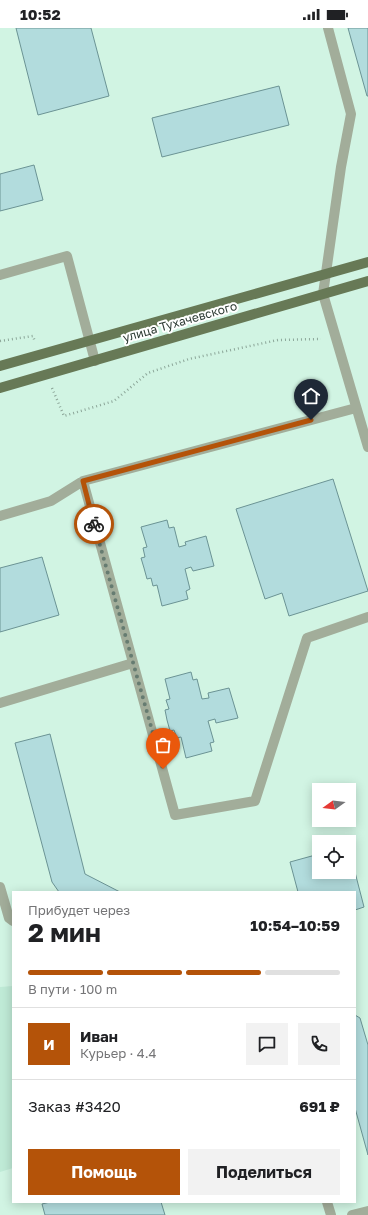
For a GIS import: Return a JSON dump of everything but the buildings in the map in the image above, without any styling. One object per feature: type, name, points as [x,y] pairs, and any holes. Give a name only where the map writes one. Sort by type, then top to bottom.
[{"type":"main road","name":"улица Тухачевского","points":[[0,366],[368,262]]},
{"type":"main road","name":"улица Тухачевского","points":[[0,388],[368,281]]},
{"type":"street","points":[[328,28],[351,114],[341,167],[323,294],[368,447]]},
{"type":"street","points":[[0,274],[67,256],[95,361]]},
{"type":"street","points":[[0,516],[50,501],[83,481],[356,408]]},
{"type":"street","points":[[83,481],[175,815],[255,801],[307,638],[368,617]]},
{"type":"street","points":[[0,703],[133,663]]},
{"type":"street","points":[[0,887],[9,918],[12,920]]},
{"type":"street","points":[[327,1203],[331,1215]]},
{"type":"street","points":[[352,1215],[368,1211]]},
{"type":"path","points":[[0,341],[33,336],[40,355]]},
{"type":"path","points":[[47,374],[64,416],[114,401],[148,373],[189,358],[278,340],[336,339]]},
{"type":"shaded area","points":[[12,986],[12,1168],[0,1172],[0,987]]},
{"type":"way so far","points":[[94,524],[163,769]]},
{"type":"route","points":[[94,524],[83,481],[311,420]]}]
